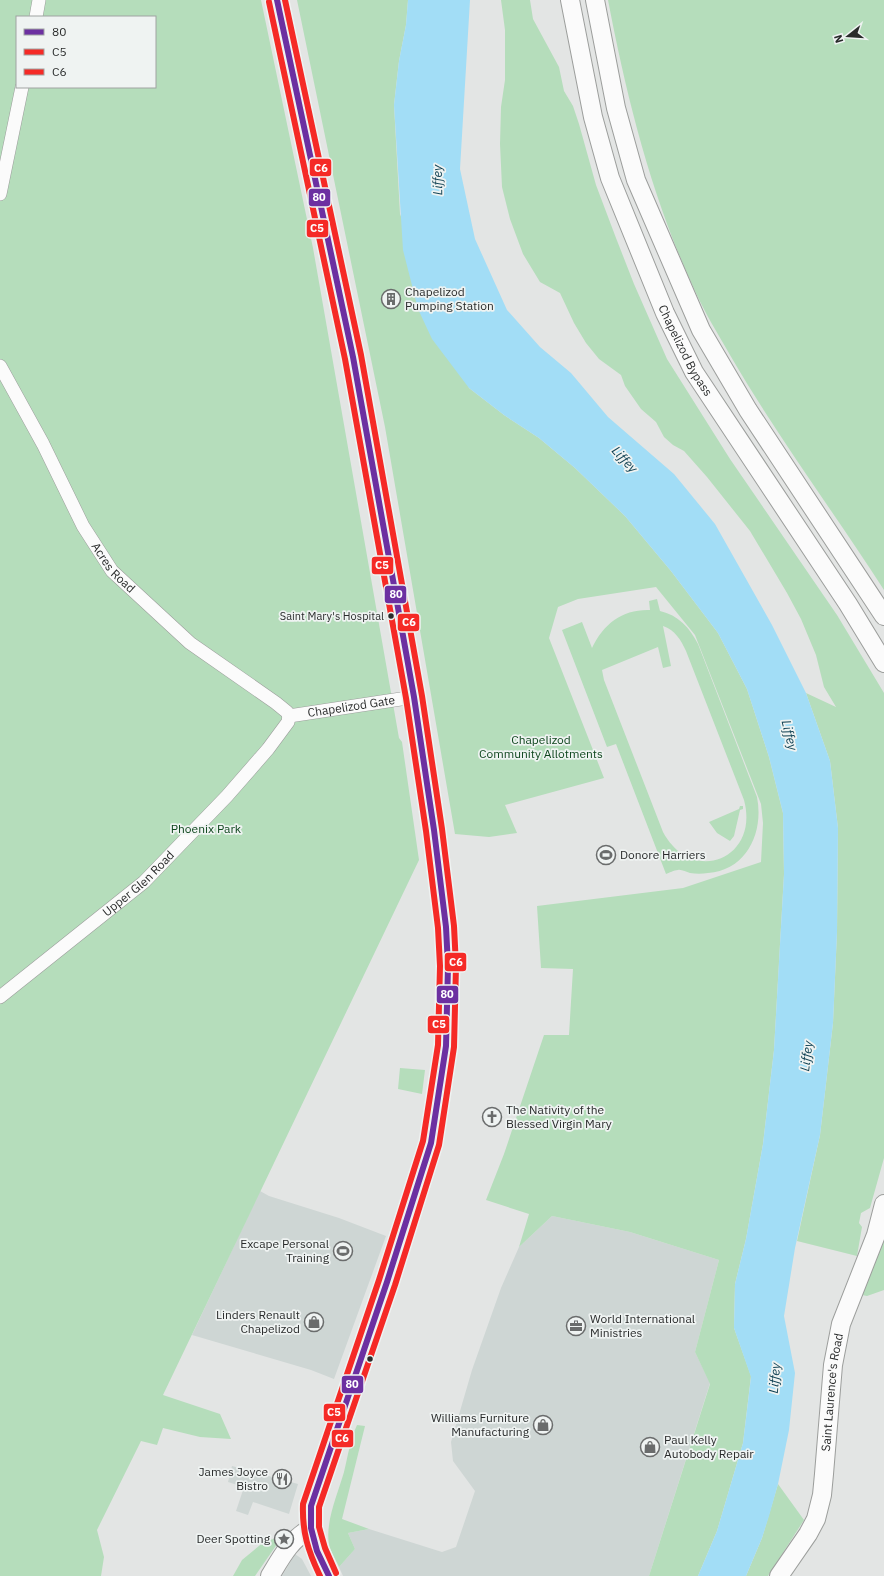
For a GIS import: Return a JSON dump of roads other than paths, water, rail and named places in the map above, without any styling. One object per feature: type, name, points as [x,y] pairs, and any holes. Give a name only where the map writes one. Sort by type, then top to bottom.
[{"type":"main road","points":[[277,0],[353,357],[414,697],[434,830],[446,927],[448,974],[446,1046],[431,1143],[387,1282],[311,1506],[311,1528],[317,1551],[329,1576]]},
{"type":"main road","name":"Chapelizod Bypass","points":[[570,0],[593,117],[610,178],[665,313],[694,372],[848,604],[884,663]]},
{"type":"main road","name":"Chapelizod Bypass","points":[[595,0],[616,108],[636,180],[701,330],[748,410],[884,616]]},
{"type":"main road","name":"Saint Laurence's Road","points":[[779,1576],[808,1534],[816,1519],[822,1495],[833,1365],[841,1324],[876,1235],[884,1204]]},
{"type":"main road","points":[[270,1576],[288,1546],[300,1535],[311,1528]]},
{"type":"street","points":[[36,16],[39,0]]},
{"type":"street","points":[[0,194],[22,88]]},
{"type":"street","name":"Acres Road","points":[[0,366],[43,444],[83,526],[112,571],[190,643],[276,702],[287,712],[289,716]]},
{"type":"street","name":"Chapelizod Gate","points":[[289,716],[414,697]]},
{"type":"street","name":"Upper Glen Road","points":[[0,997],[144,882],[227,796],[268,749],[288,722],[289,716]]},
{"type":"water","name":"Liffey","points":[[408,0],[470,0],[460,169],[475,239],[507,310],[540,347],[571,373],[608,417],[674,474],[715,524],[772,625],[806,693],[830,761],[838,828],[837,932],[833,1023],[820,1135],[795,1248],[784,1316],[795,1373],[789,1430],[778,1484],[769,1516],[762,1538],[746,1576],[698,1576],[717,1531],[743,1443],[751,1377],[734,1328],[735,1284],[746,1239],[763,1144],[774,1050],[784,874],[783,813],[769,757],[747,689],[718,633],[671,571],[625,516],[575,468],[539,438],[504,415],[469,388],[432,339],[418,309],[403,250],[394,105],[399,61],[406,25]]},
{"type":"place","name":"Chapelizod Pumping Station","points":[[391,299]]},
{"type":"place","name":"Saint Mary's Hospital","points":[[391,616]]},
{"type":"place","name":"Donore Harriers","points":[[606,855]]},
{"type":"place","name":"The Nativity of the Blessed Virgin Mary","points":[[492,1117]]},
{"type":"place","name":"Excape Personal Training","points":[[343,1251]]},
{"type":"place","name":"Linders Renault Chapelizod","points":[[314,1322]]},
{"type":"place","name":"World International Ministries","points":[[576,1326]]},
{"type":"place","name":"Williams Furniture Manufacturing","points":[[543,1425]]},
{"type":"place","name":"Paul Kelly Autobody Repair","points":[[650,1447]]},
{"type":"place","name":"James Joyce Bistro","points":[[282,1479]]},
{"type":"place","name":"Deer Spotting","points":[[284,1539]]},
{"type":"park label","name":"Chapelizod Community Allotments","points":[[541,747]]},
{"type":"park label","name":"Phoenix Park","points":[[206,829]]}]
